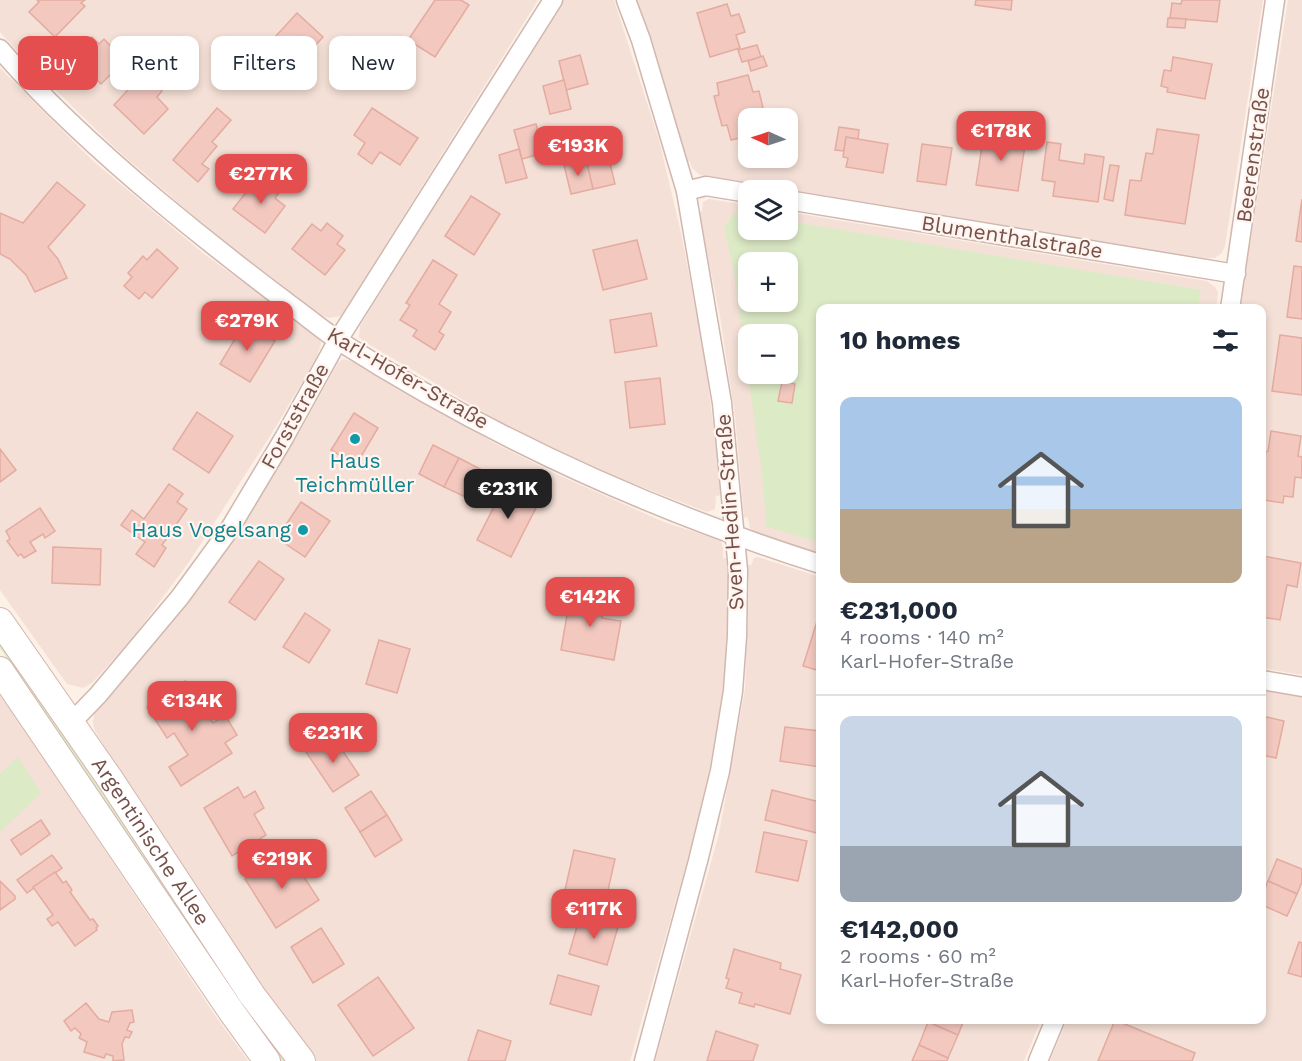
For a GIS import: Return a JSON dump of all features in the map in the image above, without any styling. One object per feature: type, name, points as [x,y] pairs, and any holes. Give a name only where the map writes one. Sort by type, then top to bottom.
[{"type":"main road","name":"Argentinische Allee","points":[[0,621],[71,723],[252,995],[302,1061]]},
{"type":"main road","name":"Argentinische Allee","points":[[0,670],[267,1061]]},
{"type":"street","name":"Forststraße","points":[[71,723],[98,695],[180,597],[229,530],[284,438],[338,340],[553,0]]},
{"type":"street","name":"Sven-Hedin-Straße","points":[[626,0],[641,40],[686,191],[722,403],[738,570],[734,692],[720,771],[644,1061]]},
{"type":"street","name":"Beerenstraße","points":[[1231,304],[1275,0]]},
{"type":"street","name":"Karl-Hofer-Straße","points":[[0,49],[107,157],[218,251],[338,340],[433,396],[536,451],[620,489],[735,535],[816,563]]},
{"type":"street","points":[[686,191],[706,186],[738,192]]},
{"type":"street","name":"Blumenthalstraße","points":[[798,202],[1236,274]]},
{"type":"street","points":[[1266,681],[1302,687]]},
{"type":"street","points":[[1038,1061],[1053,1024]]},
{"type":"shaded area","points":[[0,0],[538,0],[345,310],[341,316],[329,318],[323,316],[225,243],[116,149],[56,90],[98,90],[98,36],[18,36],[18,52],[0,32]]},
{"type":"shaded area","points":[[562,0],[614,0],[659,140],[681,233],[704,353],[721,495],[716,496],[715,509],[707,512],[567,458],[506,425],[359,337],[360,326]]},
{"type":"shaded area","points":[[637,0],[1263,0],[1225,246],[1222,253],[1215,258],[798,191],[798,180],[738,181],[700,175],[692,168],[690,161],[687,162],[655,50]]},
{"type":"shaded area","points":[[1288,0],[1302,0],[1302,675],[1266,669],[1266,304],[1241,304]]},
{"type":"shaded area","points":[[0,68],[18,86],[18,90],[22,90],[93,161],[204,254],[318,336],[321,343],[316,359],[272,433],[189,562],[132,639],[92,683],[83,688],[67,684],[0,590]]},
{"type":"shaded area","points":[[709,199],[738,203],[738,240],[798,240],[798,214],[1207,281],[1216,288],[1218,293],[1217,304],[816,304],[816,554],[757,534],[750,528],[748,518],[744,517],[735,416],[720,316],[699,213],[702,211],[703,202]]},
{"type":"shaded area","points":[[343,359],[355,362],[498,445],[556,474],[664,522],[716,539],[721,542],[723,558],[728,559],[728,635],[723,689],[710,767],[692,844],[630,1061],[313,1061],[281,1018],[159,836],[95,731],[94,714],[98,707],[233,537],[298,435],[338,363]]},
{"type":"shaded area","points":[[758,557],[816,576],[816,1024],[1039,1024],[1024,1061],[655,1061],[719,834],[745,689],[749,583],[747,565],[751,565],[754,558]]},
{"type":"shaded area","points":[[1266,690],[1302,696],[1302,1061],[1050,1061],[1065,1024],[1266,1024]]},
{"type":"shaded area","points":[[0,693],[214,1014],[248,1061],[0,1061]]},
{"type":"green space","points":[[734,213],[738,214],[738,240],[798,240],[798,223],[1201,290],[1199,304],[816,304],[816,542],[766,526],[763,483],[749,384],[798,384],[798,324],[741,324],[739,312],[798,312],[798,252],[738,252],[738,302],[724,227]]},
{"type":"green space","points":[[0,640],[243,1002],[286,1061],[281,1061],[239,1005],[0,648]]},
{"type":"green space","points":[[18,757],[41,793],[0,832],[0,774]]},
{"type":"building","points":[[37,0],[85,0],[81,3],[85,6],[54,36],[29,12],[39,2]]},
{"type":"building","points":[[435,0],[461,0],[469,5],[435,57],[416,45],[416,36],[411,36]]},
{"type":"building","points":[[976,0],[1012,0],[1011,10],[975,5]]},
{"type":"building","points":[[1182,0],[1220,0],[1217,22],[1170,18],[1172,3],[1181,4]]},
{"type":"building","points":[[727,4],[731,16],[739,14],[745,32],[736,35],[740,48],[710,57],[697,13]]},
{"type":"building","points":[[297,13],[323,37],[317,44],[317,36],[276,36]]},
{"type":"building","points":[[1168,18],[1186,19],[1185,28],[1167,27]]},
{"type":"building","points":[[104,39],[110,45],[110,75],[101,84],[98,81],[98,43]]},
{"type":"building","points":[[757,45],[761,57],[742,62],[738,50]]},
{"type":"building","points":[[580,55],[588,84],[566,90],[559,61]]},
{"type":"building","points":[[763,56],[767,66],[751,71],[748,61]]},
{"type":"building","points":[[1173,57],[1212,64],[1205,99],[1167,92],[1168,88],[1161,86],[1164,70],[1171,71]]},
{"type":"building","points":[[748,75],[753,92],[759,91],[763,108],[738,108],[738,138],[731,140],[727,125],[722,126],[714,96],[719,95],[717,83]]},
{"type":"building","points":[[564,80],[571,109],[550,114],[543,86]]},
{"type":"building","points":[[128,90],[161,90],[157,97],[168,109],[144,134],[114,105]]},
{"type":"building","points":[[217,108],[231,120],[212,142],[217,146],[202,164],[209,169],[198,182],[173,160]]},
{"type":"building","points":[[372,108],[418,138],[400,165],[380,152],[372,164],[358,154],[365,143],[354,135]]},
{"type":"building","points":[[536,124],[543,153],[522,159],[514,130]]},
{"type":"building","points":[[839,127],[859,130],[858,139],[846,137],[844,151],[835,150]]},
{"type":"building","points":[[1157,129],[1199,135],[1185,224],[1125,215],[1130,180],[1141,181],[1146,153],[1153,154]]},
{"type":"building","points":[[984,133],[1026,139],[1018,191],[976,185]]},
{"type":"building","points":[[846,137],[888,144],[883,173],[846,167],[848,158],[843,157]]},
{"type":"building","points":[[1047,142],[1061,144],[1059,160],[1084,164],[1085,154],[1104,157],[1098,202],[1053,196],[1055,182],[1042,180]]},
{"type":"building","points":[[922,144],[952,148],[946,185],[917,181]]},
{"type":"building","points":[[519,149],[527,178],[506,183],[499,155]]},
{"type":"building","points":[[608,155],[615,184],[593,189],[586,160]]},
{"type":"building","points":[[586,160],[593,189],[571,194],[564,165]]},
{"type":"building","points":[[1110,165],[1119,166],[1113,201],[1104,199]]},
{"type":"building","points":[[267,180],[281,190],[275,198],[285,206],[265,233],[233,209],[254,182],[261,187]]},
{"type":"building","points":[[57,182],[85,205],[48,247],[58,259],[67,278],[35,292],[26,275],[10,259],[0,254],[0,213],[23,223]]},
{"type":"building","points":[[471,196],[500,214],[474,255],[445,236]]},
{"type":"building","points":[[1302,199],[1302,242],[1296,241]]},
{"type":"building","points":[[327,223],[343,236],[337,244],[345,250],[325,275],[292,249],[312,224],[321,231]]},
{"type":"building","points":[[637,240],[647,279],[603,290],[593,250]]},
{"type":"building","points":[[157,249],[178,268],[152,298],[145,292],[139,299],[124,286],[132,277],[128,273],[143,256],[147,260]]},
{"type":"building","points":[[433,260],[457,275],[439,304],[451,312],[439,332],[444,335],[435,350],[413,336],[417,330],[400,320],[410,305],[406,303]]},
{"type":"building","points":[[1294,266],[1302,267],[1302,319],[1287,317]]},
{"type":"building","points":[[651,313],[657,346],[615,353],[610,320]]},
{"type":"building","points":[[245,322],[275,341],[250,382],[220,364]]},
{"type":"building","points":[[1280,335],[1302,338],[1302,395],[1272,391]]},
{"type":"building","points":[[660,378],[665,424],[630,428],[625,382]]},
{"type":"building","points":[[782,384],[795,384],[792,403],[778,401]]},
{"type":"building","points":[[197,412],[233,436],[209,473],[173,449]]},
{"type":"building","name":"Haus Teichmüller","points":[[354,413],[378,428],[356,465],[331,450]]},
{"type":"building","points":[[1271,431],[1301,436],[1298,456],[1302,457],[1302,478],[1295,477],[1293,497],[1284,496],[1283,503],[1266,500],[1266,452]]},
{"type":"building","points":[[433,445],[459,458],[444,487],[419,474]]},
{"type":"building","points":[[0,449],[16,470],[0,482]]},
{"type":"building","points":[[459,458],[484,471],[470,499],[444,487]]},
{"type":"building","points":[[506,483],[540,500],[511,557],[477,540]]},
{"type":"building","points":[[169,484],[183,494],[177,502],[187,509],[162,545],[166,548],[154,567],[136,554],[145,542],[121,525],[132,510],[144,519]]},
{"type":"building","name":"Haus Vogelsang","points":[[301,502],[330,521],[305,557],[277,538]]},
{"type":"building","points":[[40,508],[55,531],[45,538],[43,534],[30,542],[36,551],[24,558],[21,554],[18,556],[7,541],[10,539],[6,531]]},
{"type":"building","points":[[53,547],[101,549],[100,585],[52,583]]},
{"type":"building","points":[[1266,557],[1301,563],[1297,587],[1287,585],[1280,620],[1266,618]]},
{"type":"building","points":[[259,561],[284,579],[255,620],[229,602]]},
{"type":"building","points":[[571,591],[606,597],[602,618],[621,621],[614,660],[561,650]]},
{"type":"building","points":[[305,613],[330,630],[309,663],[283,647]]},
{"type":"building","points":[[816,625],[816,670],[803,666]]},
{"type":"building","points":[[379,640],[410,649],[397,693],[366,684]]},
{"type":"building","points":[[185,681],[213,723],[225,715],[237,735],[225,743],[232,753],[181,786],[169,767],[188,755],[174,733],[167,738],[147,707]]},
{"type":"building","points":[[1266,717],[1284,721],[1276,758],[1266,756]]},
{"type":"building","points":[[785,727],[816,731],[816,766],[780,761]]},
{"type":"building","points":[[332,735],[359,775],[333,792],[306,752]]},
{"type":"building","points":[[238,787],[244,798],[255,791],[264,808],[254,814],[266,835],[232,856],[204,808]]},
{"type":"building","points":[[772,790],[816,801],[816,833],[765,820]]},
{"type":"building","points":[[371,791],[387,815],[360,832],[345,808]]},
{"type":"building","points":[[387,815],[402,840],[375,857],[360,832]]},
{"type":"building","points":[[41,820],[50,834],[21,855],[11,840]]},
{"type":"building","points":[[764,832],[807,841],[798,881],[756,872]]},
{"type":"building","points":[[574,850],[615,859],[606,899],[565,890]]},
{"type":"building","points":[[287,851],[319,900],[276,928],[245,879]]},
{"type":"building","points":[[52,855],[62,868],[27,893],[17,880]]},
{"type":"building","points":[[1277,859],[1302,869],[1302,882],[1297,894],[1268,881]]},
{"type":"building","points":[[55,872],[63,883],[66,881],[72,890],[70,892],[90,920],[93,919],[98,926],[97,930],[75,946],[58,922],[52,926],[47,919],[53,915],[33,887]]},
{"type":"building","points":[[0,881],[15,896],[15,899],[0,910]]},
{"type":"building","points":[[1268,881],[1297,894],[1287,916],[1266,907]]},
{"type":"building","points":[[580,916],[618,927],[607,965],[569,954]]},
{"type":"building","points":[[321,928],[344,964],[313,983],[291,947]]},
{"type":"building","points":[[1299,942],[1302,943],[1302,977],[1288,973]]},
{"type":"building","points":[[734,949],[781,963],[780,969],[801,975],[790,1014],[755,1004],[754,1007],[739,1003],[742,993],[726,988],[729,979],[726,978]]},
{"type":"building","points":[[558,975],[599,986],[591,1015],[550,1004]]},
{"type":"building","points":[[378,977],[414,1028],[373,1056],[338,1005]]},
{"type":"building","points":[[86,1003],[99,1019],[109,1022],[112,1012],[132,1010],[134,1022],[130,1023],[127,1030],[132,1032],[129,1038],[125,1037],[122,1044],[124,1060],[113,1061],[113,1056],[106,1054],[104,1058],[84,1052],[87,1042],[79,1038],[81,1034],[75,1028],[71,1031],[64,1021]]},
{"type":"building","points":[[927,1024],[933,1024],[958,1035],[948,1058],[919,1045]]},
{"type":"building","points":[[933,1024],[962,1024],[958,1035]]},
{"type":"building","points":[[1113,1024],[1125,1024],[1195,1053],[1192,1061],[1098,1061]]},
{"type":"building","points":[[478,1030],[511,1041],[505,1061],[468,1061]]},
{"type":"building","points":[[716,1031],[758,1045],[753,1061],[707,1061]]},
{"type":"building","points":[[919,1045],[948,1058],[947,1061],[912,1061]]},
{"type":"place","name":"Haus Teichmüller","points":[[355,439]]},
{"type":"place","name":"Haus Vogelsang","points":[[303,530]]}]
